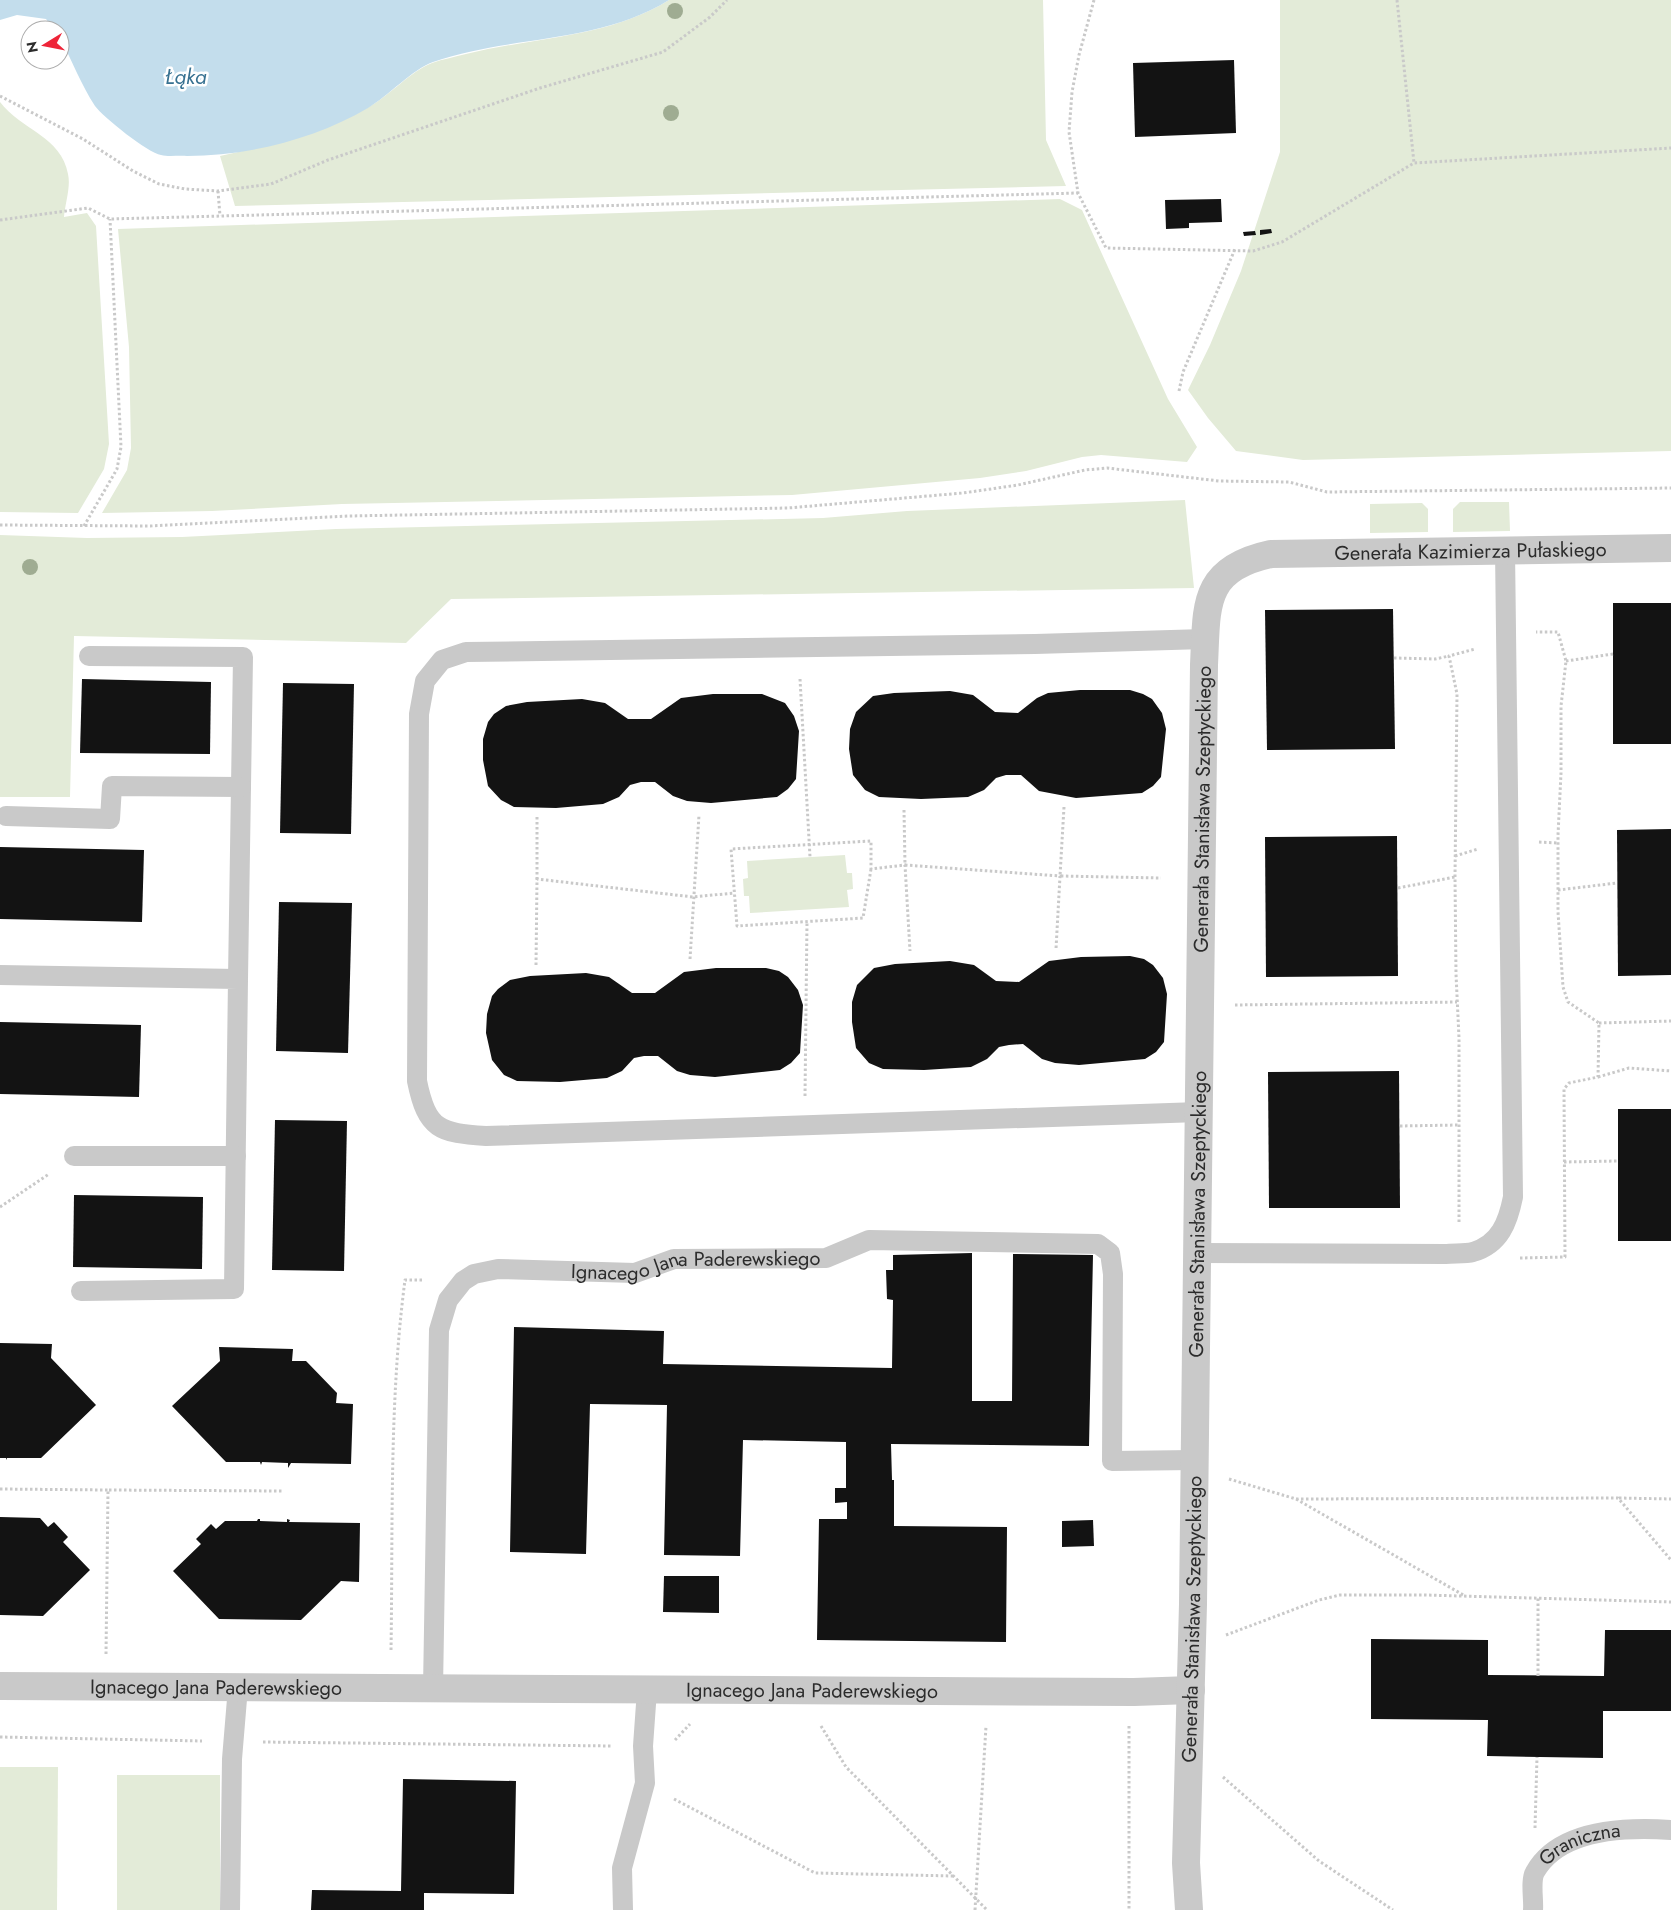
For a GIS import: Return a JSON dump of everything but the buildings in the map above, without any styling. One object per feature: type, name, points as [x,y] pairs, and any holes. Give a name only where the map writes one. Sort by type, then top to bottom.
[{"type":"street","name":"Generała Kazimierza Pułaskiego","points":[[1271,554],[1671,548]]},
{"type":"street","name":"Generała Stanisława Szeptyckiego","points":[[1189,1910],[1186,1863],[1191,1690],[1206,615],[1210,596],[1221,578],[1234,566],[1250,559],[1271,554]]},
{"type":"street","name":"Ignacego Jana Paderewskiego","points":[[0,1686],[1134,1692],[1191,1690]]},
{"type":"lane","points":[[1197,1253],[1473,1252],[1494,1241],[1507,1223],[1513,1198],[1505,550]]},
{"type":"lane","points":[[1199,1112],[486,1136],[452,1134],[432,1122],[421,1102],[417,1081],[419,714],[425,681],[442,660],[466,652],[1035,644],[1205,639]]},
{"type":"lane","points":[[81,1290],[234,1289],[243,657],[89,656]]},
{"type":"lane","points":[[6,816],[110,819],[112,786],[240,787]]},
{"type":"lane","points":[[0,976],[238,979]]},
{"type":"lane","points":[[74,1156],[236,1156]]},
{"type":"lane","name":"Ignacego Jana Paderewskiego","points":[[434,1689],[439,1330],[448,1300],[463,1280],[474,1274],[498,1269],[635,1273],[674,1259],[826,1258],[869,1240],[1098,1244],[1110,1253],[1113,1274],[1112,1461],[1194,1460]]},
{"type":"lane","points":[[230,1910],[234,1742],[238,1687]]},
{"type":"lane","points":[[623,1910],[622,1868],[644,1782],[647,1690]]},
{"type":"lane","name":"Graniczna","points":[[1533,1910],[1534,1874],[1547,1858],[1569,1842],[1623,1829],[1671,1830]]},
{"type":"path","points":[[0,96],[83,139],[133,171],[159,184],[185,189],[218,191],[271,184],[328,160],[540,88],[663,52],[710,17],[727,0]]},
{"type":"path","points":[[1094,0],[1079,55],[1072,92],[1069,132],[1078,193],[1106,248],[1235,249],[1253,251],[1282,242],[1414,163],[1671,148]]},
{"type":"path","points":[[1397,0],[1414,163]]},
{"type":"path","points":[[218,191],[220,216]]},
{"type":"path","points":[[0,220],[88,208],[110,219],[1078,193]]},
{"type":"path","points":[[84,526],[117,470],[121,447],[110,219]]},
{"type":"path","points":[[1179,391],[1183,372],[1235,249]]},
{"type":"path","points":[[0,524],[84,526],[179,525],[348,516],[797,507],[963,493],[1018,485],[1085,470],[1107,468],[1225,481],[1289,482],[1327,492],[1671,488]]},
{"type":"path","points":[[1531,632],[1558,632],[1566,661],[1561,706],[1558,890],[1563,987],[1568,1002],[1599,1023],[1671,1021]]},
{"type":"path","points":[[1394,658],[1435,659],[1482,648]]},
{"type":"path","points":[[1566,661],[1613,654]]},
{"type":"path","points":[[1449,656],[1457,694],[1455,877],[1460,1125],[1459,1253]]},
{"type":"path","points":[[800,675],[810,857]]},
{"type":"path","points":[[1056,949],[1064,807]]},
{"type":"path","points":[[904,810],[910,951]]},
{"type":"path","points":[[690,959],[698,815]]},
{"type":"path","points":[[536,965],[537,817]]},
{"type":"path","points":[[871,841],[871,869],[863,918],[737,926],[730,849],[809,845],[871,841]]},
{"type":"path","points":[[871,869],[905,865],[1060,876],[1161,878]]},
{"type":"path","points":[[1398,888],[1455,877]]},
{"type":"path","points":[[537,879],[693,897],[734,893]]},
{"type":"path","points":[[1558,890],[1617,883]]},
{"type":"path","points":[[805,1103],[807,921]]},
{"type":"path","points":[[1230,1005],[1457,1002]]},
{"type":"path","points":[[1598,1076],[1599,1023]]},
{"type":"path","points":[[1494,1241],[1512,1258],[1565,1257],[1564,1089],[1569,1083],[1629,1068],[1671,1071]]},
{"type":"path","points":[[1400,1126],[1460,1125]]},
{"type":"path","points":[[0,1207],[74,1156]]},
{"type":"path","points":[[1564,1162],[1618,1161]]},
{"type":"path","points":[[1219,1476],[1296,1499],[1465,1596]]},
{"type":"path","points":[[0,1489],[282,1491]]},
{"type":"path","points":[[105,1687],[108,1490]]},
{"type":"path","points":[[1618,1498],[1671,1560]]},
{"type":"path","points":[[1296,1499],[1671,1499]]},
{"type":"path","points":[[1218,1638],[1319,1600],[1340,1595],[1465,1596],[1671,1602]]},
{"type":"path","points":[[1538,1598],[1538,1676]]},
{"type":"path","points":[[1128,1719],[1130,1910]]},
{"type":"path","points":[[0,1737],[234,1742],[644,1746],[670,1745],[694,1720]]},
{"type":"path","points":[[975,1910],[987,1720]]},
{"type":"path","points":[[818,1721],[846,1767],[987,1910]]},
{"type":"path","points":[[1534,1874],[1537,1757]]},
{"type":"path","points":[[1216,1771],[1319,1861],[1393,1910]]},
{"type":"path","points":[[669,1796],[814,1874],[954,1876]]},
{"type":"green space","points":[[669,0],[1043,0],[1046,140],[1066,186],[235,206],[220,156],[295,137],[332,125],[367,108],[416,72],[432,63],[492,48],[596,29],[646,13]]},
{"type":"green space","points":[[1280,0],[1671,0],[1671,451],[1303,460],[1236,451],[1208,418],[1188,390],[1210,345],[1241,271],[1280,152]]},
{"type":"green space","points":[[0,102],[8,111],[49,142],[64,161],[69,184],[64,217],[87,213],[96,226],[109,444],[104,469],[78,513],[0,512]]},
{"type":"green space","points":[[1060,199],[1082,210],[1168,399],[1197,447],[1187,462],[1101,455],[1082,457],[1026,471],[980,478],[792,495],[342,504],[212,511],[102,513],[127,470],[131,448],[129,347],[118,229]]},
{"type":"green space","points":[[1185,500],[1194,588],[451,599],[406,643],[74,636],[70,797],[0,797],[0,535],[87,538],[182,537],[336,529],[823,518],[907,511]]},
{"type":"green space","points":[[1460,502],[1509,502],[1510,531],[1453,532],[1453,509]]},
{"type":"green space","points":[[1422,503],[1428,509],[1428,532],[1370,533],[1370,504]]},
{"type":"green space","points":[[845,855],[847,873],[852,873],[853,889],[847,890],[849,907],[750,913],[749,896],[744,896],[743,879],[748,878],[747,861]]},
{"type":"green space","points":[[0,1767],[58,1767],[57,1910],[0,1910]]},
{"type":"green space","points":[[117,1775],[220,1775],[220,1910],[117,1910]]},
{"type":"water","name":"Łąka","points":[[0,0],[669,0],[642,14],[584,32],[463,53],[425,65],[368,108],[326,129],[304,137],[234,153],[187,156],[164,156],[155,153],[116,126],[95,106],[70,58],[70,20],[47,20],[17,15],[0,20]]}]
